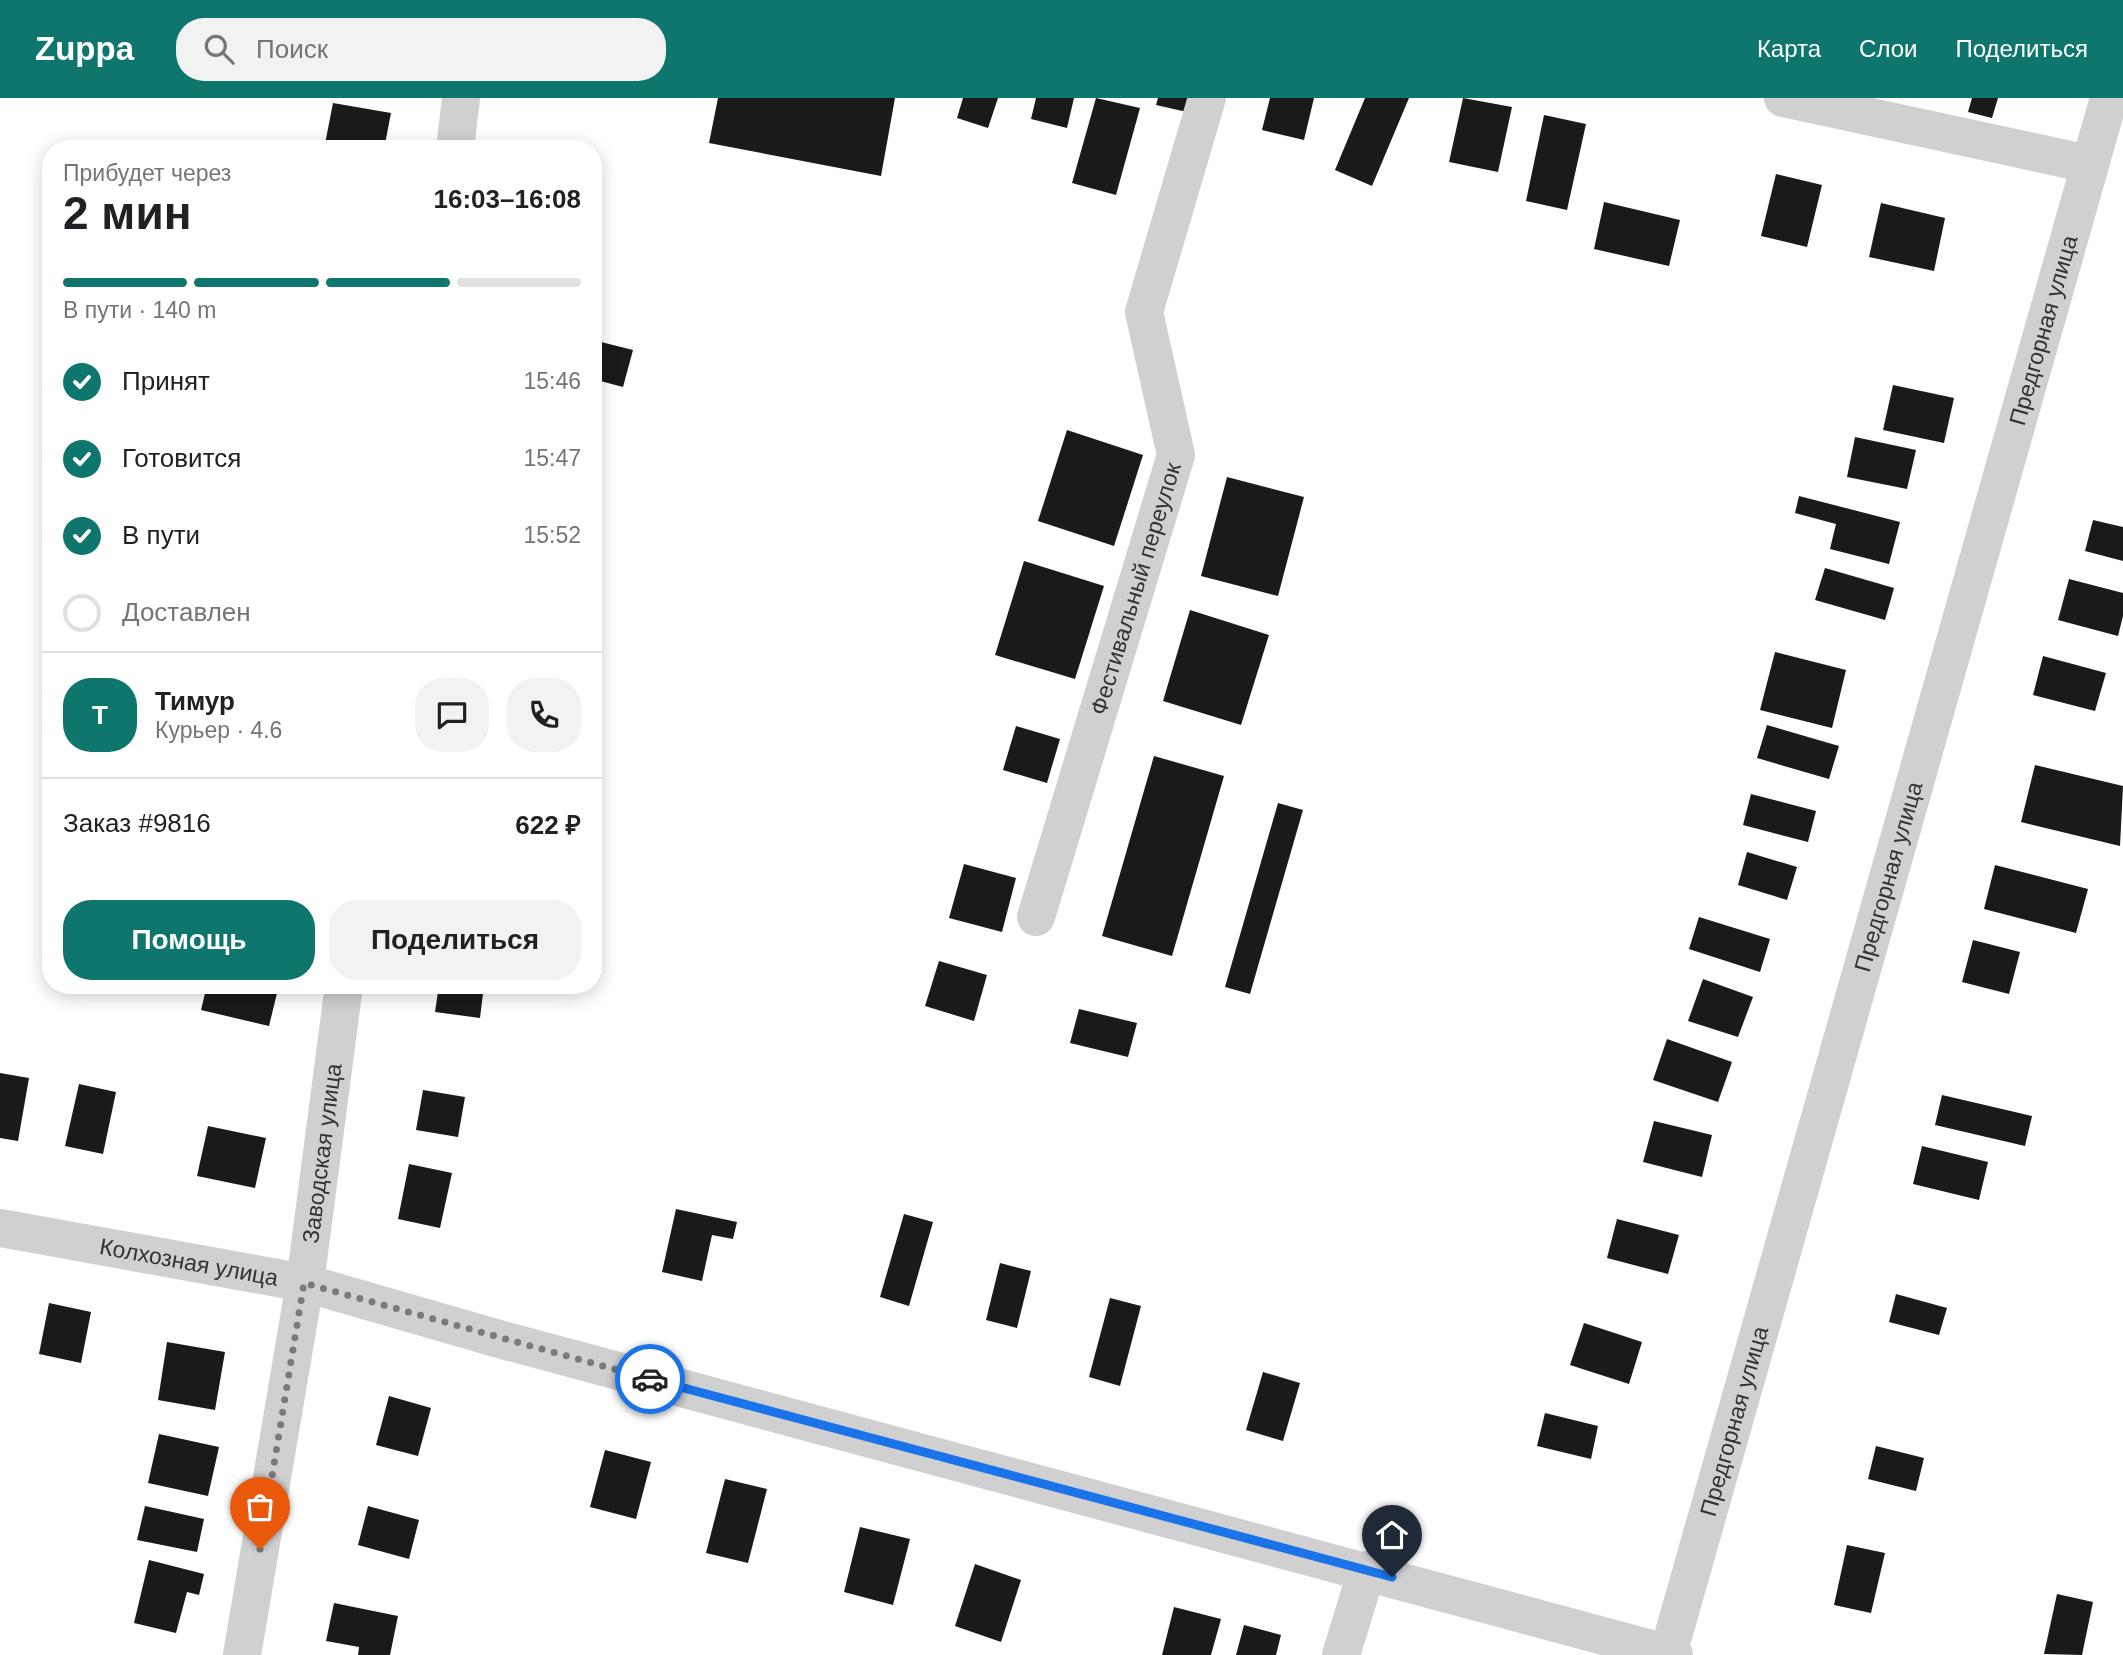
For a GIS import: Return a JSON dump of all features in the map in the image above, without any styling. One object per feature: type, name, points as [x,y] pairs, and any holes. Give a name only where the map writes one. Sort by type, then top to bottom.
[{"type":"street","points":[[456,140],[461,98]]},
{"type":"street","name":"Фестивальный переулок","points":[[1036,917],[1176,455],[1144,312],[1207,98]]},
{"type":"street","points":[[1783,98],[2089,164]]},
{"type":"street","name":"Предгорная улица","points":[[1671,1654],[2109,98]]},
{"type":"street","name":"Заводская улица","points":[[242,1655],[304,1283],[343,994]]},
{"type":"street","name":"Колхозная улица","points":[[0,1228],[304,1283],[499,1339],[1367,1570],[1671,1654]]},
{"type":"street","points":[[1341,1655],[1367,1570]]},
{"type":"building","points":[[718,98],[895,98],[881,176],[709,143]]},
{"type":"building","points":[[963,98],[998,98],[988,128],[957,118]]},
{"type":"building","points":[[1036,98],[1074,98],[1067,128],[1031,119]]},
{"type":"building","points":[[1096,98],[1140,108],[1116,195],[1072,183]]},
{"type":"building","points":[[1158,98],[1190,98],[1187,112],[1156,105]]},
{"type":"building","points":[[1270,98],[1314,98],[1304,140],[1262,130]]},
{"type":"building","points":[[1365,98],[1409,98],[1372,186],[1335,170]]},
{"type":"building","points":[[1463,98],[1512,107],[1498,172],[1449,162]]},
{"type":"building","points":[[1972,98],[1998,98],[1992,118],[1968,112]]},
{"type":"building","points":[[333,103],[391,113],[386,140],[326,140]]},
{"type":"building","points":[[1544,115],[1586,124],[1567,210],[1526,201]]},
{"type":"building","points":[[1776,174],[1822,185],[1807,247],[1761,236]]},
{"type":"building","points":[[1604,202],[1680,220],[1669,266],[1594,249]]},
{"type":"building","points":[[1881,203],[1945,218],[1934,271],[1869,257]]},
{"type":"building","points":[[602,342],[633,350],[623,387],[602,381]]},
{"type":"building","points":[[1893,385],[1954,398],[1944,443],[1883,430]]},
{"type":"building","points":[[1067,430],[1143,455],[1114,546],[1038,521]]},
{"type":"building","points":[[1855,437],[1916,450],[1907,489],[1847,477]]},
{"type":"building","points":[[1227,477],[1304,497],[1278,596],[1201,576]]},
{"type":"building","points":[[1799,496],[1900,522],[1889,564],[1830,549],[1836,524],[1795,513]]},
{"type":"building","points":[[2093,520],[2123,527],[2123,561],[2085,551]]},
{"type":"building","points":[[1024,561],[1104,586],[1075,679],[995,655]]},
{"type":"building","points":[[1825,568],[1894,588],[1885,620],[1815,600]]},
{"type":"building","points":[[2069,579],[2123,593],[2123,616],[2118,636],[2058,620]]},
{"type":"building","points":[[1190,610],[1269,635],[1241,725],[1163,701]]},
{"type":"building","points":[[1775,652],[1846,670],[1832,728],[1760,710]]},
{"type":"building","points":[[2043,656],[2106,673],[2095,711],[2033,695]]},
{"type":"building","points":[[1767,725],[1839,746],[1829,779],[1757,758]]},
{"type":"building","points":[[1016,726],[1060,739],[1047,783],[1003,770]]},
{"type":"building","points":[[1154,756],[1224,776],[1172,956],[1102,936]]},
{"type":"building","points":[[2035,765],[2123,786],[2120,846],[2021,822]]},
{"type":"building","points":[[1751,794],[1816,811],[1808,842],[1743,825]]},
{"type":"building","points":[[1278,803],[1303,810],[1250,994],[1225,987]]},
{"type":"building","points":[[1747,852],[1797,867],[1787,900],[1738,885]]},
{"type":"building","points":[[964,864],[1016,878],[1002,932],[949,918]]},
{"type":"building","points":[[1995,865],[2088,889],[2076,933],[1984,909]]},
{"type":"building","points":[[1699,917],[1770,939],[1760,972],[1689,949]]},
{"type":"building","points":[[1973,940],[2020,952],[2009,994],[1962,982]]},
{"type":"building","points":[[939,961],[987,975],[974,1021],[925,1006]]},
{"type":"building","points":[[1703,979],[1753,997],[1738,1037],[1688,1021]]},
{"type":"building","points":[[205,994],[277,994],[269,1026],[201,1010]]},
{"type":"building","points":[[438,994],[483,994],[480,1018],[435,1012]]},
{"type":"building","points":[[1079,1009],[1137,1023],[1128,1057],[1070,1043]]},
{"type":"building","points":[[1667,1039],[1732,1062],[1718,1102],[1653,1080]]},
{"type":"building","points":[[0,1073],[29,1078],[18,1141],[0,1138]]},
{"type":"building","points":[[79,1084],[116,1092],[103,1154],[65,1146]]},
{"type":"building","points":[[423,1090],[465,1097],[458,1137],[416,1130]]},
{"type":"building","points":[[1942,1095],[2032,1116],[2025,1146],[1935,1125]]},
{"type":"building","points":[[1654,1121],[1712,1135],[1702,1177],[1643,1162]]},
{"type":"building","points":[[208,1126],[266,1138],[255,1188],[197,1176]]},
{"type":"building","points":[[1922,1146],[1988,1162],[1979,1200],[1913,1184]]},
{"type":"building","points":[[409,1164],[452,1173],[440,1228],[398,1219]]},
{"type":"building","points":[[676,1209],[737,1222],[733,1239],[712,1235],[702,1281],[662,1272]]},
{"type":"building","points":[[904,1214],[933,1222],[909,1306],[880,1297]]},
{"type":"building","points":[[1617,1219],[1679,1235],[1668,1274],[1607,1258]]},
{"type":"building","points":[[1000,1263],[1031,1271],[1017,1328],[986,1320]]},
{"type":"building","points":[[1896,1294],[1947,1308],[1939,1335],[1889,1322]]},
{"type":"building","points":[[1110,1298],[1141,1306],[1120,1386],[1089,1377]]},
{"type":"building","points":[[49,1303],[91,1312],[81,1363],[39,1354]]},
{"type":"building","points":[[1584,1323],[1642,1342],[1629,1384],[1570,1365]]},
{"type":"building","points":[[167,1342],[225,1352],[215,1410],[158,1400]]},
{"type":"building","points":[[1263,1372],[1300,1383],[1283,1441],[1246,1430]]},
{"type":"building","points":[[389,1396],[431,1408],[418,1456],[376,1445]]},
{"type":"building","points":[[1545,1413],[1598,1426],[1591,1459],[1537,1446]]},
{"type":"building","points":[[159,1434],[219,1447],[208,1496],[148,1483]]},
{"type":"building","points":[[1876,1446],[1924,1458],[1916,1491],[1868,1479]]},
{"type":"building","points":[[605,1450],[651,1462],[636,1519],[590,1507]]},
{"type":"building","points":[[725,1479],[767,1489],[748,1563],[706,1553]]},
{"type":"building","points":[[145,1506],[204,1519],[197,1552],[137,1540]]},
{"type":"building","points":[[368,1506],[419,1520],[409,1559],[358,1545]]},
{"type":"building","points":[[860,1527],[910,1539],[893,1605],[844,1592]]},
{"type":"building","points":[[1847,1545],[1885,1553],[1871,1613],[1834,1605]]},
{"type":"building","points":[[149,1560],[204,1574],[199,1595],[187,1592],[176,1633],[134,1623]]},
{"type":"building","points":[[975,1564],[1021,1580],[1001,1642],[955,1626]]},
{"type":"building","points":[[2057,1594],[2093,1602],[2082,1655],[2044,1654]]},
{"type":"building","points":[[334,1603],[398,1616],[390,1655],[358,1655],[359,1647],[326,1641]]},
{"type":"building","points":[[1174,1607],[1221,1619],[1211,1655],[1162,1655]]},
{"type":"building","points":[[1244,1625],[1281,1635],[1276,1655],[1236,1655]]},
{"type":"way so far","points":[[260,1549],[304,1283],[650,1379]]},
{"type":"route","points":[[650,1379],[1392,1577]]}]
